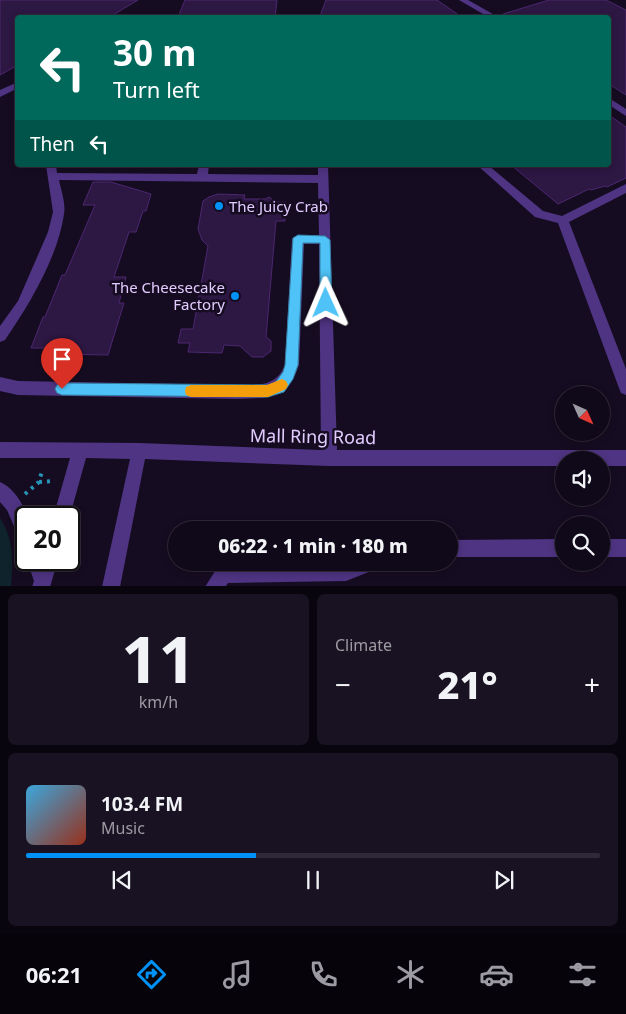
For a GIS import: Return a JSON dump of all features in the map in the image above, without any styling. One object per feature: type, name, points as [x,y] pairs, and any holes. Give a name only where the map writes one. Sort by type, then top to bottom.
[{"type":"street","points":[[462,0],[491,15]]},
{"type":"street","points":[[0,94],[15,86]]},
{"type":"street","points":[[611,102],[626,113]]},
{"type":"street","points":[[174,178],[177,167]]},
{"type":"street","points":[[202,178],[204,167]]},
{"type":"street","points":[[324,167],[329,458]]},
{"type":"street","points":[[484,167],[539,214],[563,220],[626,188]]},
{"type":"street","points":[[0,336],[23,304],[54,232],[59,212],[52,171],[174,178],[323,179]]},
{"type":"street","points":[[563,220],[626,388]]},
{"type":"street","points":[[0,384],[18,388],[236,392],[268,391],[279,388],[289,375],[292,365],[298,238],[325,240]]},
{"type":"street","name":"Mall Ring Road","points":[[0,450],[139,451],[329,458],[626,458]]},
{"type":"street","points":[[65,506],[80,451]]},
{"type":"street","points":[[111,586],[139,451]]},
{"type":"street","points":[[0,490],[15,509]]},
{"type":"street","points":[[458,549],[555,548]]},
{"type":"street","points":[[610,548],[626,548]]},
{"type":"street","points":[[39,571],[42,584]]},
{"type":"street","points":[[42,584],[46,571]]},
{"type":"street","points":[[214,586],[223,574],[349,571]]},
{"type":"path","points":[[23,495],[38,483],[42,472]]},
{"type":"path","points":[[38,483],[57,481]]},
{"type":"shaded area","points":[[0,518],[8,534],[12,551],[11,586],[0,586]]},
{"type":"building","points":[[0,0],[138,0],[113,15],[15,15],[15,67],[0,75]]},
{"type":"building","points":[[185,0],[277,0],[275,15],[179,15]]},
{"type":"building","points":[[326,0],[437,0],[459,15],[320,15]]},
{"type":"building","points":[[549,0],[606,0],[626,10],[626,95],[611,85],[611,15],[503,14]]},
{"type":"building","points":[[611,116],[626,127],[626,178],[607,187],[589,189],[558,204],[513,167],[611,167]]},
{"type":"building","points":[[93,182],[111,182],[151,194],[146,211],[143,211],[136,232],[129,232],[114,277],[126,277],[119,303],[124,303],[108,355],[55,354],[57,348],[31,348],[43,317],[45,317],[62,275],[65,275],[95,205],[83,205]]},
{"type":"building","name":"The Cheesecake Factory","points":[[218,194],[245,195],[244,199],[265,199],[269,197],[276,202],[286,202],[285,221],[276,221],[266,337],[271,341],[271,351],[263,357],[252,357],[240,346],[224,345],[222,353],[188,352],[190,343],[178,343],[181,329],[193,329],[208,246],[202,240],[198,229],[203,201]]},
{"type":"slow traffic","points":[[191,391],[268,391],[279,388],[282,385]]},
{"type":"place","name":"The Juicy Crab","points":[[219,206]]},
{"type":"place","name":"The Cheesecake Factory","points":[[235,296]]},
{"type":"route","points":[[62,389],[236,392],[268,391],[279,388],[289,375],[292,365],[298,238],[325,240],[326,303]]}]
